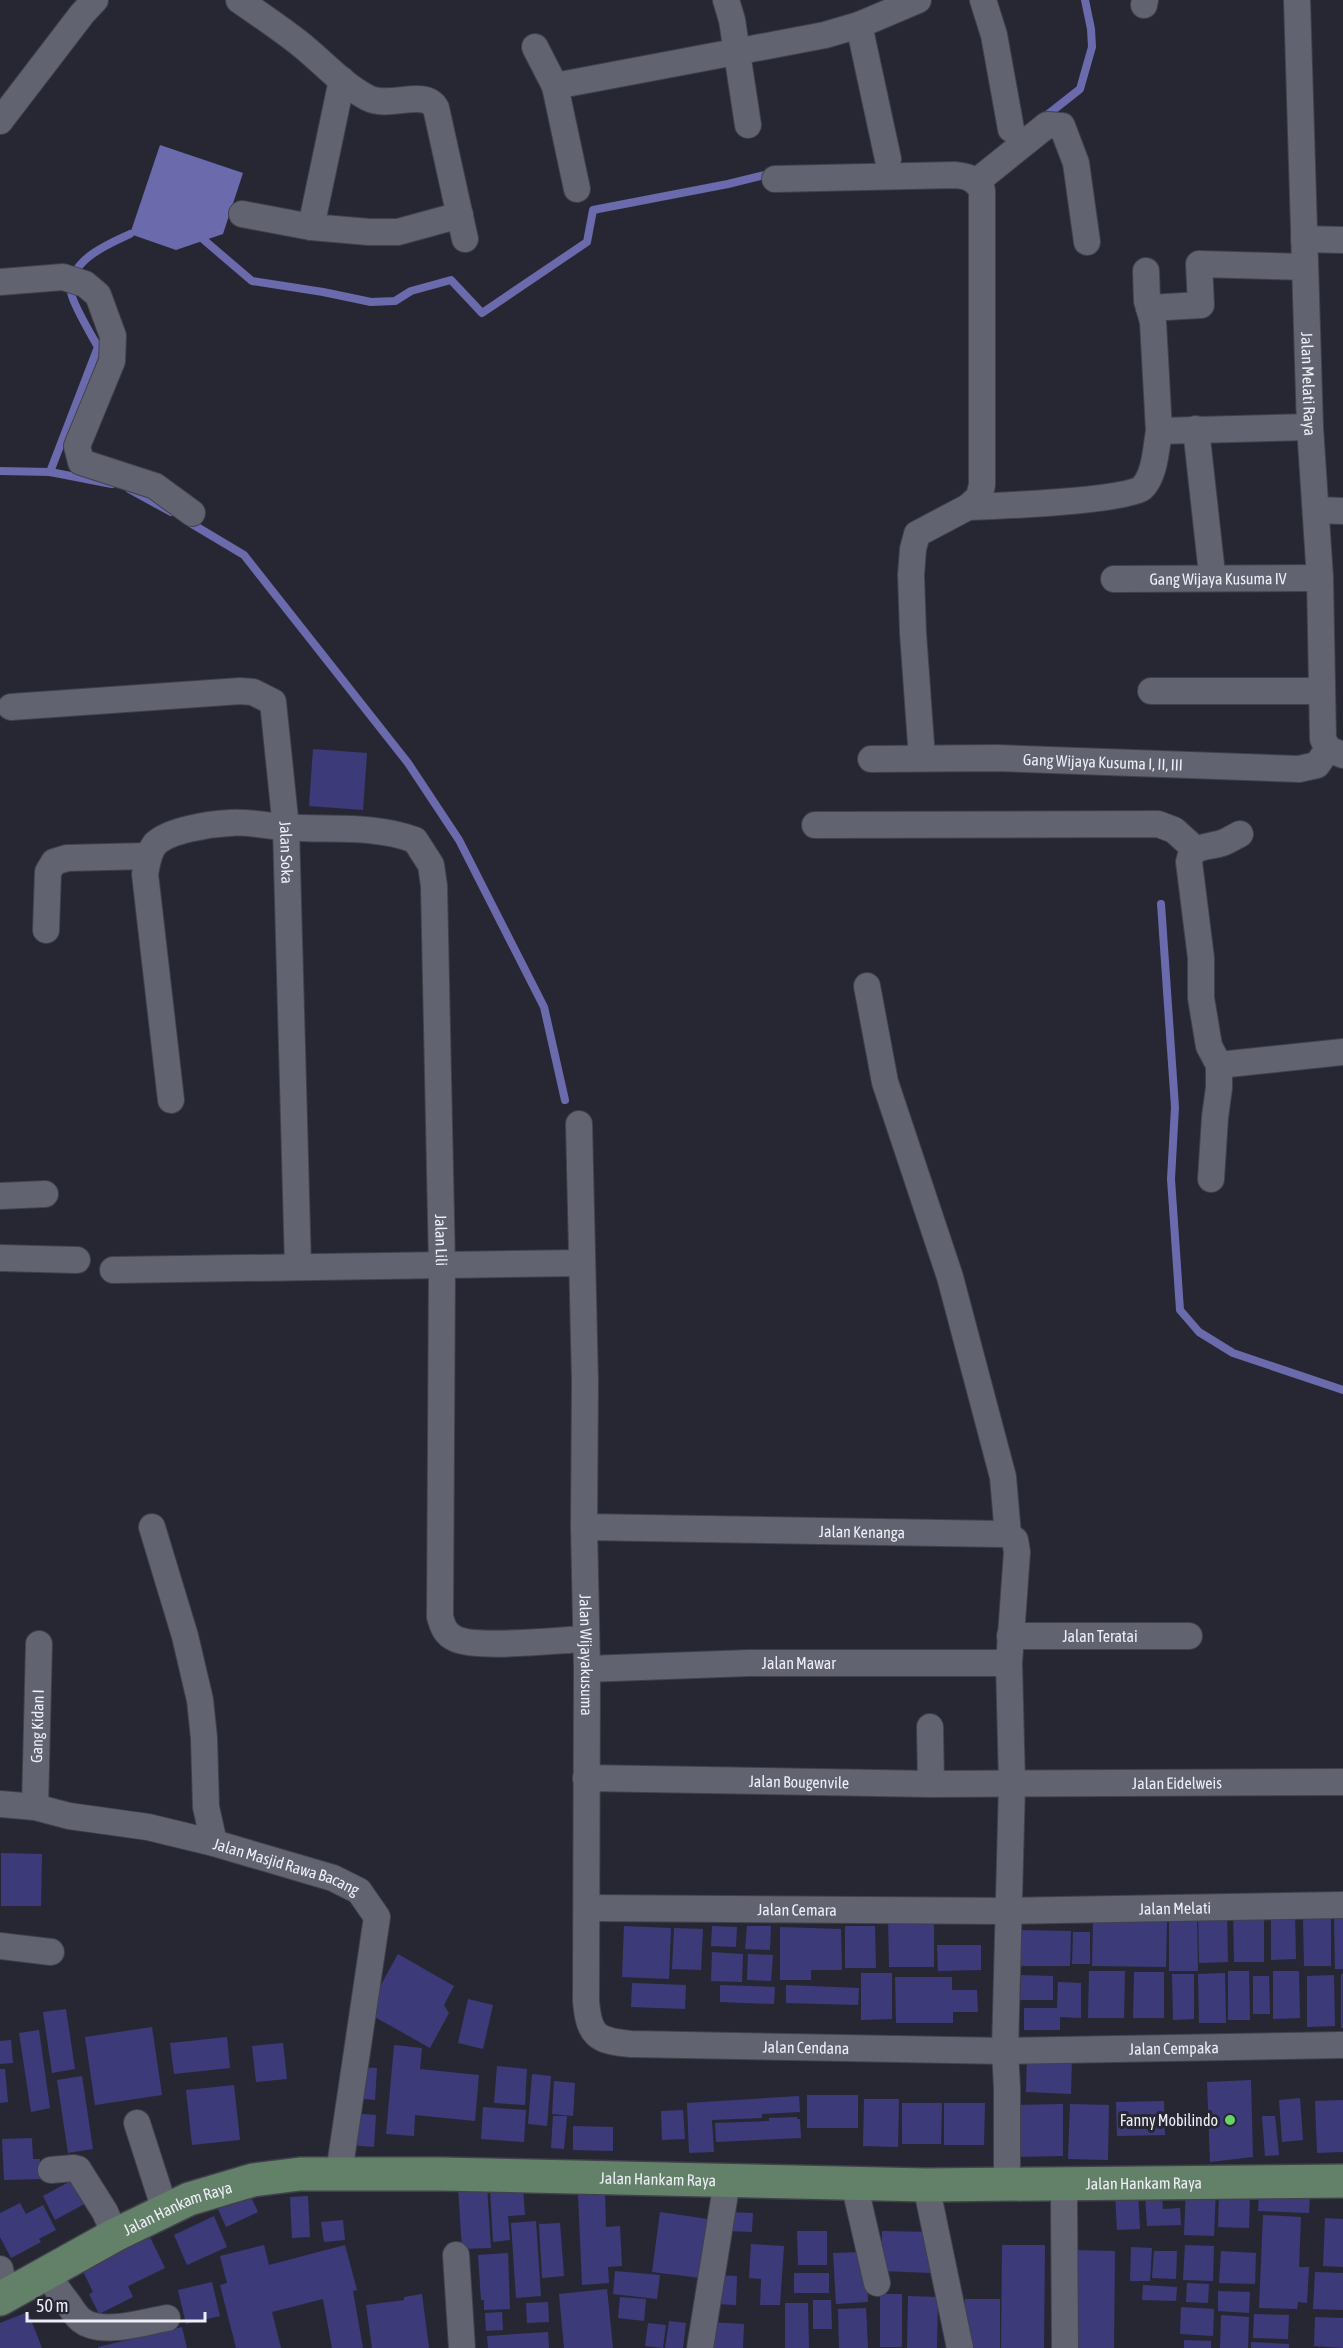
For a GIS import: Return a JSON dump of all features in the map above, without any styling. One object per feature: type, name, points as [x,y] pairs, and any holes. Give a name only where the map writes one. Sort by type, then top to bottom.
[{"type":"main road","name":"Jalan Hankam Raya","points":[[2,2288],[48,2271],[106,2217],[165,2210],[198,2196],[253,2180],[300,2174],[926,2185],[1343,2181]]},
{"type":"street","points":[[0,121],[95,0]]},
{"type":"street","points":[[239,0],[300,43],[342,80],[375,101],[389,102],[424,98],[433,102],[462,227],[369,232],[311,226],[242,214]]},
{"type":"street","points":[[726,0],[738,52],[748,125]]},
{"type":"street","points":[[555,86],[825,35],[859,25],[918,0]]},
{"type":"street","points":[[983,0],[994,35],[1011,129]]},
{"type":"street","name":"Jalan Melati Raya","points":[[1297,0],[1310,427],[1320,578],[1323,739],[1336,752]]},
{"type":"street","points":[[859,25],[888,159]]},
{"type":"street","points":[[535,47],[555,86],[577,189]]},
{"type":"street","points":[[311,226],[342,80]]},
{"type":"street","points":[[976,182],[1047,125],[1062,126],[1076,163],[1087,242]]},
{"type":"street","points":[[776,179],[954,175],[968,176],[982,190],[982,485],[979,497],[968,507],[917,534],[913,549],[913,633],[922,758]]},
{"type":"street","points":[[1304,239],[1343,240]]},
{"type":"street","points":[[1149,308],[1201,305],[1199,264],[1305,267]]},
{"type":"street","points":[[968,507],[1093,499],[1123,495],[1141,489],[1149,478],[1159,431],[1153,322],[1149,308],[1146,271]]},
{"type":"street","points":[[0,282],[74,280],[98,295],[113,336],[112,361],[77,446],[81,462],[155,486],[192,513]]},
{"type":"street","points":[[1159,431],[1310,427]]},
{"type":"street","points":[[1196,429],[1211,566]]},
{"type":"street","points":[[1317,510],[1343,511]]},
{"type":"street","name":"Gang Wijaya Kusuma IV","points":[[1114,579],[1320,578]]},
{"type":"street","name":"Jalan Soka","points":[[11,707],[240,691],[253,692],[273,702],[285,828],[298,1267]]},
{"type":"street","points":[[1151,691],[1322,691]]},
{"type":"street","name":"Gang Wijaya Kusuma I, II, III","points":[[871,759],[997,758],[1299,769],[1317,765],[1336,752]]},
{"type":"street","name":"Jalan Lili","points":[[148,856],[156,843],[174,834],[231,822],[285,828],[361,828],[405,837],[415,840],[430,865],[434,886],[442,1265],[440,1617],[445,1632],[457,1639],[489,1644],[586,1639]]},
{"type":"street","points":[[815,825],[1158,824],[1174,830],[1195,849]]},
{"type":"street","points":[[1211,1179],[1219,1065],[1209,1046],[1201,998],[1201,958],[1189,862],[1190,855],[1195,849],[1223,843],[1240,834]]},
{"type":"street","points":[[46,930],[48,872],[54,862],[67,858],[148,856],[145,874],[171,1100]]},
{"type":"street","points":[[867,986],[885,1082],[950,1277],[1003,1477],[1008,1535],[1015,1540],[1017,1552],[1009,1663],[1012,1784],[1005,2051],[1007,2184]]},
{"type":"street","points":[[1219,1065],[1343,1052]]},
{"type":"street","name":"Jalan Wijayakusuma","points":[[579,1124],[585,1382],[588,2020],[592,2031],[605,2040]]},
{"type":"street","points":[[0,1196],[45,1194]]},
{"type":"street","points":[[0,1258],[77,1260]]},
{"type":"street","points":[[113,1270],[581,1263]]},
{"type":"street","points":[[152,1527],[185,1636],[200,1700],[204,1738],[206,1807],[214,1843]]},
{"type":"street","name":"Jalan Kenanga","points":[[584,1527],[1008,1535]]},
{"type":"street","name":"Jalan Teratai","points":[[1010,1636],[1189,1636]]},
{"type":"street","name":"Gang Kidan I","points":[[35,1807],[39,1644]]},
{"type":"street","name":"Jalan Mawar","points":[[587,1669],[749,1663],[1009,1663]]},
{"type":"street","points":[[930,1727],[931,1784]]},
{"type":"street","name":"Jalan Bougenvile","points":[[586,1778],[1012,1784]]},
{"type":"street","name":"Jalan Eidelweis","points":[[1012,1784],[1343,1782]]},
{"type":"street","name":"Jalan Masjid Rawa Bacang","points":[[0,1804],[35,1807],[69,1816],[148,1827],[214,1843],[333,1878],[359,1891],[377,1917],[339,2173]]},
{"type":"street","name":"Jalan Melati","points":[[1007,1911],[1343,1905]]},
{"type":"street","name":"Jalan Cemara","points":[[586,1908],[1007,1911]]},
{"type":"street","points":[[0,1946],[51,1952]]},
{"type":"street","name":"Jalan Cendana","points":[[605,2040],[631,2044],[1005,2051]]},
{"type":"street","name":"Jalan Cempaka","points":[[1005,2051],[1343,2045]]},
{"type":"street","points":[[137,2123],[165,2210]]},
{"type":"street","points":[[51,2170],[78,2169],[106,2217]]},
{"type":"street","points":[[700,2348],[727,2181]]},
{"type":"street","points":[[854,2183],[877,2283]]},
{"type":"street","points":[[1065,2348],[1064,2202],[1066,2183]]},
{"type":"street","points":[[926,2185],[960,2348]]},
{"type":"street","points":[[456,2255],[462,2348]]},
{"type":"street","points":[[48,2271],[51,2281],[72,2310],[82,2321],[93,2327],[106,2328],[167,2318]]},
{"type":"shaded area","points":[[160,145],[243,173],[223,234],[176,250],[130,234]]},
{"type":"building","points":[[313,749],[367,753],[363,810],[309,806]]},
{"type":"building","points":[[1,1853],[42,1854],[41,1906],[1,1906]]},
{"type":"building","points":[[1198,1909],[1227,1909],[1228,1962],[1199,1963]]},
{"type":"building","points":[[1264,1909],[1264,1962],[1234,1962],[1233,1910]]},
{"type":"building","points":[[1271,1912],[1295,1912],[1296,1959],[1271,1960]]},
{"type":"building","points":[[888,1915],[934,1915],[934,1967],[889,1967]]},
{"type":"building","points":[[1169,1916],[1197,1916],[1198,1971],[1169,1971]]},
{"type":"building","points":[[1303,1917],[1331,1917],[1331,1966],[1304,1966]]},
{"type":"building","points":[[1334,1918],[1343,1918],[1343,1969],[1335,1969]]},
{"type":"building","points":[[1093,1919],[1167,1920],[1166,1967],[1092,1966]]},
{"type":"building","points":[[624,1926],[671,1928],[669,1979],[622,1977]]},
{"type":"building","points":[[712,1926],[737,1927],[736,1947],[711,1946]]},
{"type":"building","points":[[747,1926],[771,1926],[770,1950],[745,1949]]},
{"type":"building","points":[[845,1926],[875,1926],[876,1968],[845,1968]]},
{"type":"building","points":[[780,1927],[841,1929],[842,1970],[811,1970],[811,1980],[780,1980]]},
{"type":"building","points":[[674,1928],[703,1929],[701,1970],[672,1969]]},
{"type":"building","points":[[1016,1930],[1071,1931],[1070,1966],[1016,1966]]},
{"type":"building","points":[[1073,1932],[1090,1932],[1090,1964],[1072,1964]]},
{"type":"building","points":[[937,1945],[981,1945],[981,1970],[938,1971]]},
{"type":"building","points":[[712,1952],[743,1954],[742,1982],[711,1981]]},
{"type":"building","points":[[398,1954],[454,1986],[444,2005],[449,2013],[430,2048],[366,2012]]},
{"type":"building","points":[[748,1954],[773,1955],[771,1981],[747,1980]]},
{"type":"building","points":[[1089,1971],[1125,1971],[1124,2018],[1088,2018]]},
{"type":"building","points":[[1228,1971],[1249,1971],[1250,2020],[1228,2020]]},
{"type":"building","points":[[1273,1971],[1299,1971],[1300,2018],[1273,2019]]},
{"type":"building","points":[[1134,1972],[1164,1972],[1164,2018],[1133,2018]]},
{"type":"building","points":[[861,1973],[892,1973],[892,2019],[861,2020]]},
{"type":"building","points":[[1225,1973],[1226,2023],[1199,2023],[1198,1974]]},
{"type":"building","points":[[1172,1974],[1194,1974],[1194,2019],[1173,2020]]},
{"type":"building","points":[[1341,1974],[1343,1974],[1343,2028],[1341,2028]]},
{"type":"building","points":[[1021,1975],[1053,1976],[1053,2000],[1020,2000]]},
{"type":"building","points":[[1334,1975],[1335,2026],[1307,2027],[1307,1976]]},
{"type":"building","points":[[1253,1976],[1269,1976],[1270,2014],[1253,2014]]},
{"type":"building","points":[[895,1977],[952,1977],[952,1990],[977,1990],[978,2012],[953,2012],[953,2023],[896,2023]]},
{"type":"building","points":[[1058,1982],[1081,1983],[1081,2018],[1060,2017],[1060,2030],[1024,2030],[1024,2008],[1057,2008]]},
{"type":"building","points":[[632,1983],[686,1985],[685,2009],[631,2007]]},
{"type":"building","points":[[720,1985],[775,1987],[774,2004],[720,2002]]},
{"type":"building","points":[[786,1985],[859,1988],[858,2005],[786,2003]]},
{"type":"building","points":[[468,1999],[493,2005],[483,2049],[458,2043]]},
{"type":"building","points":[[66,2009],[75,2069],[52,2073],[43,2012]]},
{"type":"building","points":[[152,2027],[162,2095],[95,2105],[85,2037]]},
{"type":"building","points":[[39,2030],[50,2108],[31,2112],[19,2033]]},
{"type":"building","points":[[227,2037],[230,2068],[174,2074],[170,2043]]},
{"type":"building","points":[[11,2040],[13,2063],[0,2064],[0,2041]]},
{"type":"building","points":[[283,2043],[287,2079],[256,2082],[252,2046]]},
{"type":"building","points":[[394,2045],[422,2048],[420,2069],[479,2075],[475,2121],[415,2115],[414,2136],[386,2134]]},
{"type":"building","points":[[1027,2056],[1072,2057],[1071,2094],[1026,2092]]},
{"type":"building","points":[[497,2066],[527,2069],[525,2105],[494,2103]]},
{"type":"building","points":[[358,2067],[377,2068],[375,2100],[355,2098]]},
{"type":"building","points":[[0,2069],[5,2069],[8,2102],[0,2103]]},
{"type":"building","points":[[532,2074],[551,2076],[547,2126],[528,2124]]},
{"type":"building","points":[[82,2076],[93,2149],[68,2153],[57,2080]]},
{"type":"building","name":"Fanny Mobilindo","points":[[1251,2080],[1253,2157],[1210,2162],[1207,2082]]},
{"type":"building","points":[[554,2081],[575,2083],[573,2116],[552,2114]]},
{"type":"building","points":[[234,2085],[240,2140],[192,2145],[186,2090]]},
{"type":"building","points":[[807,2095],[858,2095],[858,2128],[807,2128]]},
{"type":"building","points":[[799,2096],[800,2112],[762,2114],[762,2118],[712,2120],[714,2152],[689,2153],[687,2103]]},
{"type":"building","points":[[1300,2098],[1303,2140],[1282,2142],[1279,2100]]},
{"type":"building","points":[[864,2099],[899,2099],[898,2147],[863,2146]]},
{"type":"building","points":[[1343,2100],[1343,2152],[1317,2153],[1315,2101]]},
{"type":"building","points":[[1164,2101],[1165,2135],[1117,2136],[1116,2102]]},
{"type":"building","points":[[902,2103],[942,2103],[941,2144],[902,2144]]},
{"type":"building","points":[[944,2103],[985,2103],[984,2145],[944,2145]]},
{"type":"building","points":[[1063,2104],[1063,2156],[1017,2157],[1016,2105]]},
{"type":"building","points":[[1070,2104],[1109,2105],[1108,2160],[1068,2159]]},
{"type":"building","points":[[483,2107],[526,2110],[524,2142],[481,2139]]},
{"type":"building","points":[[683,2110],[685,2139],[662,2140],[661,2111]]},
{"type":"building","points":[[350,2113],[376,2115],[374,2147],[348,2145]]},
{"type":"building","points":[[553,2116],[567,2116],[564,2149],[551,2148]]},
{"type":"building","points":[[1262,2116],[1275,2116],[1279,2155],[1265,2156]]},
{"type":"building","points":[[797,2117],[800,2119],[801,2138],[716,2142],[715,2123],[769,2121],[769,2118]]},
{"type":"building","points":[[573,2126],[613,2127],[613,2151],[573,2150]]},
{"type":"building","points":[[32,2138],[33,2159],[40,2159],[41,2179],[4,2180],[2,2139]]},
{"type":"building","points":[[76,2178],[88,2202],[55,2220],[43,2196]]},
{"type":"building","points":[[487,2185],[491,2248],[462,2249],[458,2187]]},
{"type":"building","points":[[246,2186],[258,2212],[226,2227],[214,2200]]},
{"type":"building","points":[[523,2187],[525,2215],[508,2216],[510,2240],[493,2242],[490,2189]]},
{"type":"building","points":[[1186,2188],[1216,2189],[1214,2236],[1184,2235]]},
{"type":"building","points":[[605,2192],[606,2227],[620,2226],[622,2266],[608,2267],[609,2283],[582,2285],[578,2194]]},
{"type":"building","points":[[1138,2192],[1140,2229],[1117,2230],[1115,2193]]},
{"type":"building","points":[[1259,2192],[1310,2194],[1309,2213],[1258,2211]]},
{"type":"building","points":[[1219,2194],[1250,2195],[1249,2228],[1218,2227]]},
{"type":"building","points":[[1145,2195],[1162,2195],[1163,2209],[1180,2208],[1181,2225],[1147,2226]]},
{"type":"building","points":[[308,2196],[310,2237],[292,2238],[290,2197]]},
{"type":"building","points":[[20,2203],[26,2214],[43,2205],[56,2230],[39,2239],[41,2242],[11,2258],[0,2237],[0,2213]]},
{"type":"building","points":[[660,2212],[708,2219],[701,2278],[652,2272]]},
{"type":"building","points":[[726,2212],[753,2213],[752,2232],[726,2231]]},
{"type":"building","points":[[1263,2215],[1301,2217],[1299,2267],[1309,2267],[1307,2303],[1298,2302],[1297,2309],[1259,2308]]},
{"type":"building","points":[[214,2216],[227,2247],[187,2265],[174,2235]]},
{"type":"building","points":[[1325,2218],[1343,2219],[1343,2267],[1323,2266]]},
{"type":"building","points":[[343,2220],[345,2240],[324,2242],[321,2222]]},
{"type":"building","points":[[536,2221],[541,2296],[516,2298],[511,2223]]},
{"type":"building","points":[[560,2223],[564,2276],[542,2278],[539,2224]]},
{"type":"building","points":[[147,2231],[165,2268],[128,2286],[133,2297],[99,2314],[89,2294],[93,2292],[80,2265]]},
{"type":"building","points":[[797,2231],[827,2231],[827,2265],[798,2265]]},
{"type":"building","points":[[882,2231],[930,2232],[930,2273],[882,2271]]},
{"type":"building","points":[[751,2244],[784,2246],[780,2305],[760,2305],[761,2279],[749,2278]]},
{"type":"building","points":[[264,2245],[269,2265],[345,2245],[357,2290],[353,2291],[363,2348],[332,2348],[323,2299],[272,2312],[281,2348],[236,2348],[220,2285],[227,2283],[220,2256]]},
{"type":"building","points":[[1002,2245],[1045,2245],[1044,2348],[1001,2348]]},
{"type":"building","points":[[1185,2245],[1214,2246],[1213,2281],[1183,2280]]},
{"type":"building","points":[[1131,2247],[1152,2248],[1150,2281],[1130,2281]]},
{"type":"building","points":[[1074,2250],[1115,2251],[1114,2348],[1073,2348]]},
{"type":"building","points":[[1154,2251],[1177,2251],[1176,2279],[1152,2278]]},
{"type":"building","points":[[1221,2251],[1256,2253],[1255,2284],[1219,2283]]},
{"type":"building","points":[[866,2252],[868,2302],[836,2304],[833,2253]]},
{"type":"building","points":[[508,2253],[510,2309],[484,2310],[484,2300],[481,2300],[478,2255]]},
{"type":"building","points":[[615,2271],[660,2275],[657,2299],[613,2294]]},
{"type":"building","points":[[1315,2272],[1343,2273],[1343,2310],[1313,2309]]},
{"type":"building","points":[[794,2273],[829,2273],[829,2293],[794,2293]]},
{"type":"building","points":[[716,2275],[737,2276],[736,2305],[714,2304]]},
{"type":"building","points":[[212,2282],[220,2316],[186,2324],[178,2290]]},
{"type":"building","points":[[1187,2283],[1209,2284],[1208,2303],[1186,2302]]},
{"type":"building","points":[[1143,2285],[1177,2287],[1176,2301],[1142,2300]]},
{"type":"building","points":[[607,2289],[613,2348],[564,2348],[559,2294]]},
{"type":"building","points":[[1218,2291],[1250,2292],[1249,2313],[1218,2311]]},
{"type":"building","points":[[422,2294],[429,2348],[372,2348],[366,2305],[404,2300],[404,2297]]},
{"type":"building","points":[[880,2294],[902,2294],[902,2347],[880,2347]]},
{"type":"building","points":[[908,2296],[938,2297],[937,2348],[907,2348]]},
{"type":"building","points":[[620,2297],[646,2299],[644,2321],[618,2318]]},
{"type":"building","points":[[965,2299],[1000,2299],[1000,2348],[965,2348]]},
{"type":"building","points":[[813,2300],[831,2300],[832,2329],[813,2329]]},
{"type":"building","points":[[548,2302],[549,2322],[527,2323],[526,2303]]},
{"type":"building","points":[[785,2303],[808,2303],[809,2348],[785,2348]]},
{"type":"building","points":[[1181,2307],[1214,2309],[1213,2336],[1180,2334]]},
{"type":"building","points":[[866,2308],[868,2348],[839,2348],[838,2309]]},
{"type":"building","points":[[28,2312],[42,2348],[0,2348],[0,2323]]},
{"type":"building","points":[[502,2312],[503,2330],[486,2331],[485,2313]]},
{"type":"building","points":[[1254,2314],[1289,2315],[1288,2339],[1253,2338]]},
{"type":"building","points":[[1221,2315],[1249,2317],[1248,2348],[1220,2348]]},
{"type":"building","points":[[1315,2317],[1343,2318],[1343,2348],[1314,2346]]},
{"type":"building","points":[[669,2321],[686,2323],[683,2348],[665,2348]]},
{"type":"building","points":[[707,2322],[744,2324],[743,2348],[706,2348]]},
{"type":"building","points":[[648,2323],[666,2325],[663,2348],[645,2346]]},
{"type":"building","points":[[182,2327],[187,2348],[98,2348],[98,2347]]},
{"type":"building","points":[[548,2332],[549,2348],[488,2348],[487,2336]]},
{"type":"building","points":[[1184,2340],[1211,2341],[1211,2348],[1184,2348]]},
{"type":"building","points":[[1251,2342],[1289,2344],[1289,2348],[1251,2348]]},
{"type":"waterway","points":[[1042,119],[1080,89],[1092,47],[1085,0]]},
{"type":"waterway","points":[[204,240],[252,281],[371,302],[395,301],[411,291],[451,280],[482,313],[587,242],[593,210],[773,173]]},
{"type":"waterway","points":[[50,472],[98,347],[75,304],[71,292],[72,281],[82,262],[100,249],[130,234]]},
{"type":"waterway","points":[[0,471],[50,472],[112,484]]},
{"type":"waterway","points":[[129,489],[171,512]]},
{"type":"waterway","points":[[187,521],[244,555],[408,763],[459,840],[544,1007],[565,1100]]},
{"type":"waterway","points":[[1161,904],[1175,1107],[1171,1179],[1180,1310],[1199,1332],[1233,1353],[1343,1390]]},
{"type":"place","name":"Fanny Mobilindo","points":[[1230,2120]]}]
